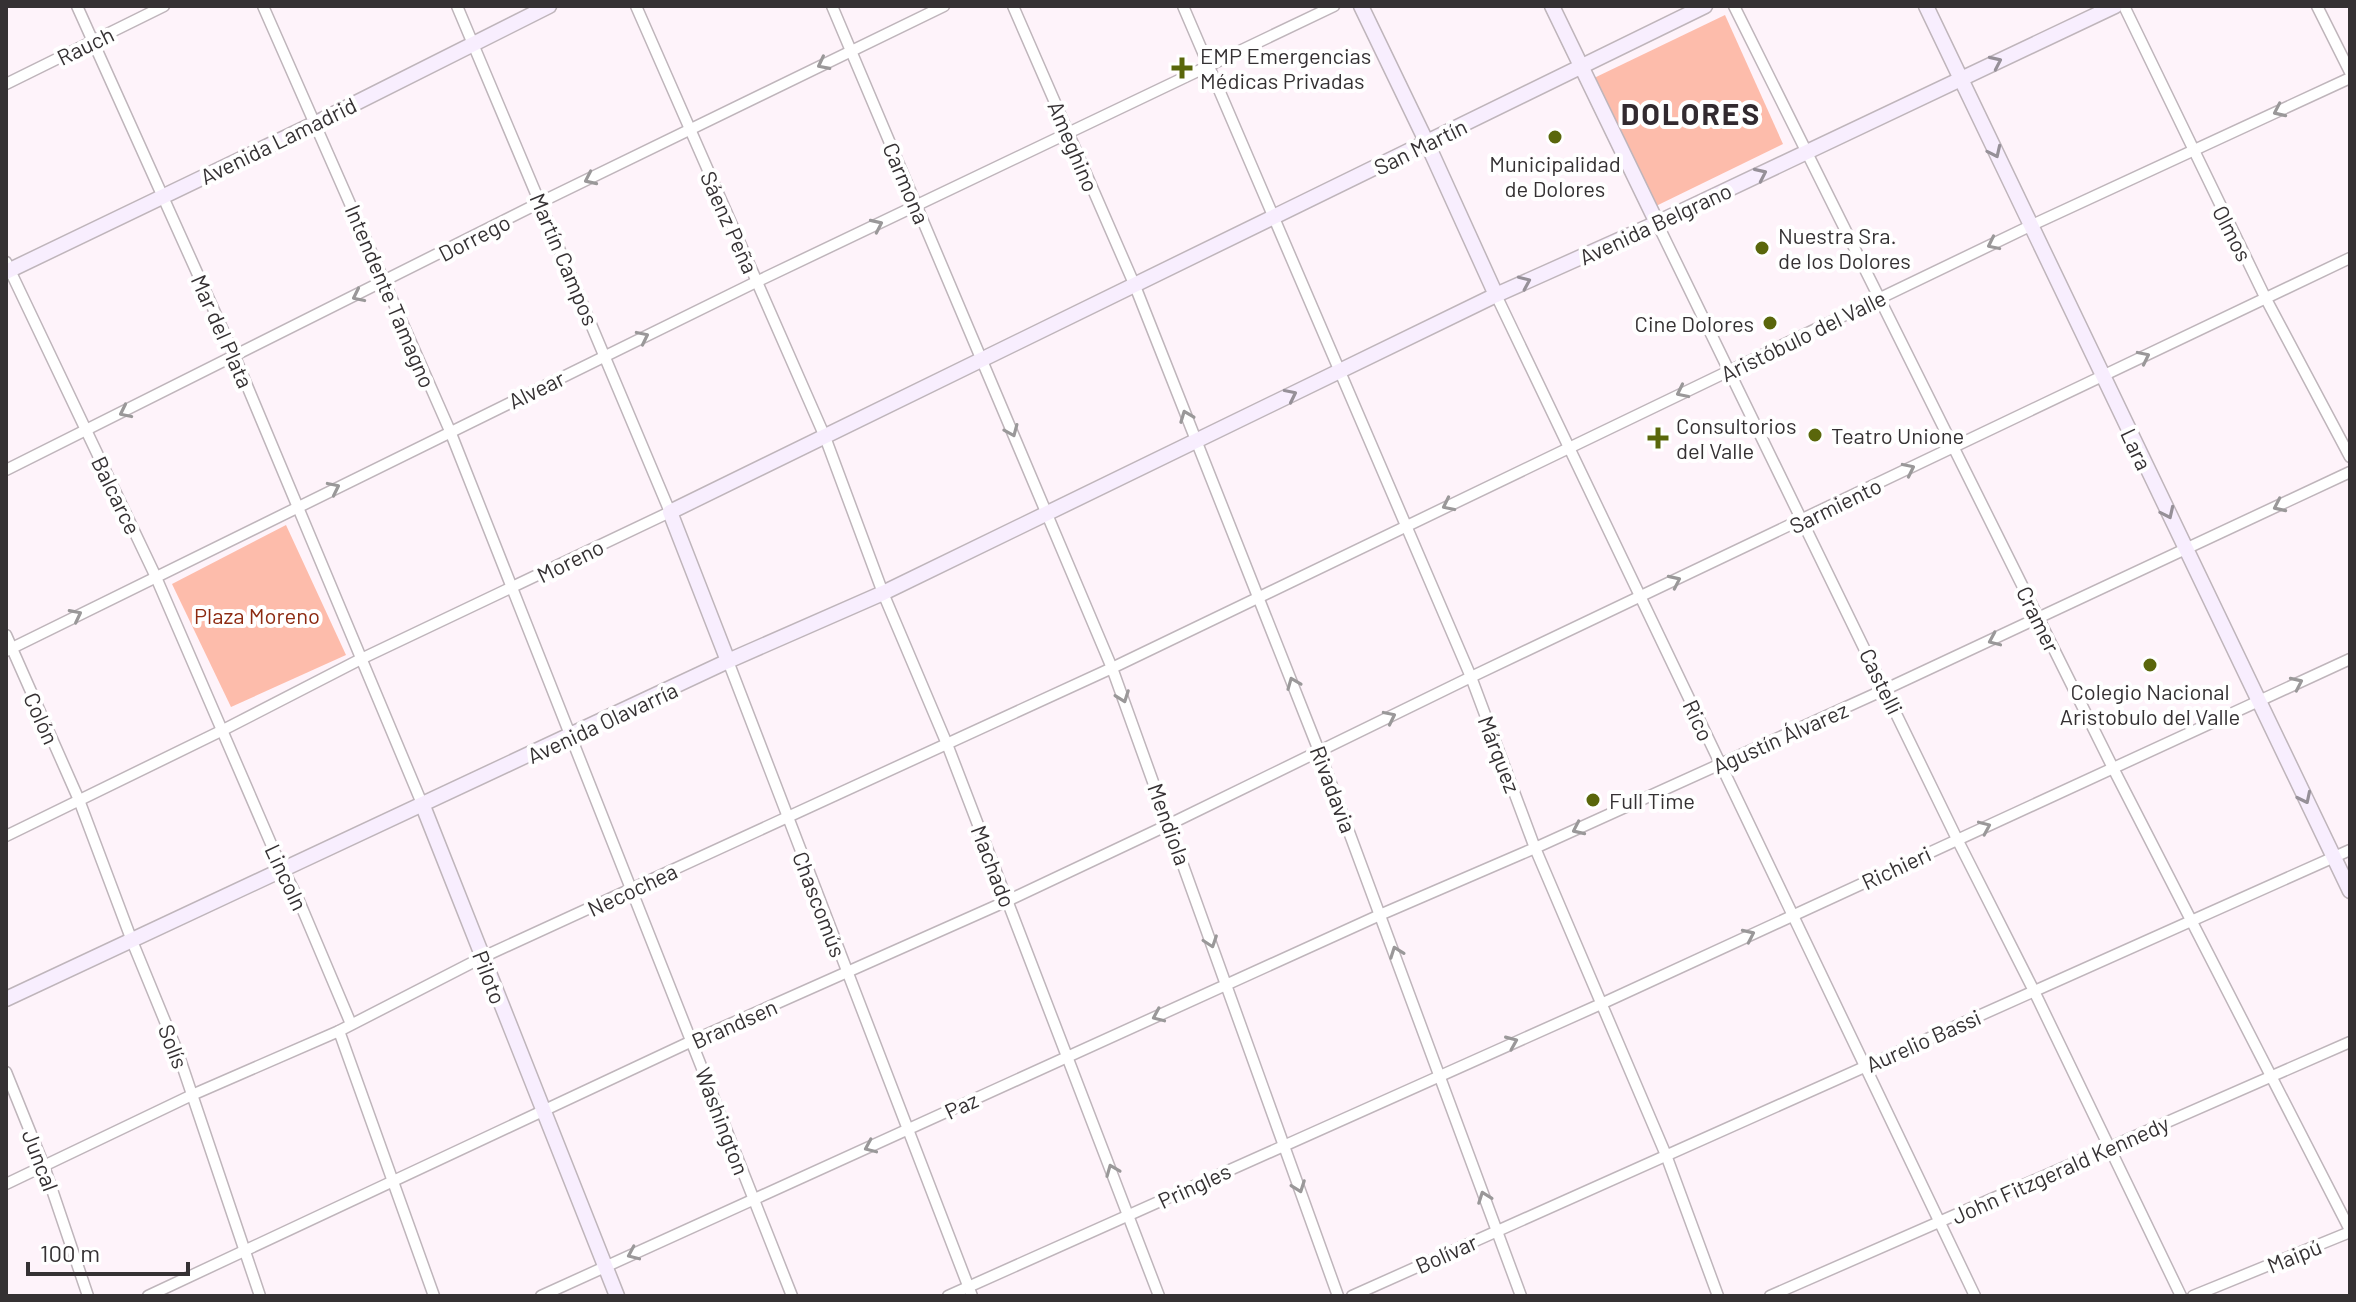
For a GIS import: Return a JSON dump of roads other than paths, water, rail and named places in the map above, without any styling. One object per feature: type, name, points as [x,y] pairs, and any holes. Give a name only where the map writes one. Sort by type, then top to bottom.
[{"type":"main road","name":"Avenida Lamadrid","points":[[7,268],[163,197],[549,6]]},
{"type":"main road","name":"Rico","points":[[1361,6],[1496,295]]},
{"type":"main road","name":"Castelli","points":[[1552,6],[1657,223]]},
{"type":"main road","name":"San Martín","points":[[1135,286],[1705,6]]},
{"type":"main road","name":"Lara","points":[[1926,6],[2350,891]]},
{"type":"main road","name":"Avenida Belgrano","points":[[1195,441],[1496,295],[1657,223],[2115,6]]},
{"type":"main road","name":"Moreno","points":[[670,512],[1135,286]]},
{"type":"main road","name":"Avenida Olavarría","points":[[6,999],[728,661],[883,593],[1195,441]]},
{"type":"main road","name":"Chascomús","points":[[670,512],[728,661]]},
{"type":"main road","name":"Piloto","points":[[423,806],[617,1296]]},
{"type":"street","name":"Mar del Plata","points":[[77,6],[235,357],[361,659]]},
{"type":"street","name":"Rauch","points":[[6,84],[164,6]]},
{"type":"street","name":"Intendente Tamagno","points":[[263,6],[450,431],[512,588]]},
{"type":"street","name":"Martín Campos","points":[[457,6],[670,512]]},
{"type":"street","name":"Sáenz Peña","points":[[636,6],[825,437]]},
{"type":"street","name":"Carmona","points":[[832,6],[982,360]]},
{"type":"street","name":"Dorrego","points":[[6,470],[541,202],[944,6]]},
{"type":"street","name":"Ameghino","points":[[1013,6],[1135,286]]},
{"type":"street","name":"Márquez","points":[[1183,6],[1471,677],[1535,848],[1666,1155],[1718,1296]]},
{"type":"street","name":"Alvear","points":[[9,649],[756,282],[1334,6]]},
{"type":"street","name":"Cramer","points":[[1734,6],[2113,768],[2350,1231]]},
{"type":"street","name":"Olmos","points":[[2124,6],[2266,299],[2350,457]]},
{"type":"street","points":[[2317,6],[2350,75]]},
{"type":"street","name":"Aristóbulo del Valle","points":[[1258,596],[2350,75]]},
{"type":"street","name":"Castelli","points":[[1657,223],[2181,1296]]},
{"type":"street","name":"Sarmiento","points":[[1319,751],[2350,258]]},
{"type":"street","name":"Balcarce","points":[[7,268],[155,575],[223,730]]},
{"type":"street","name":"Rivadavia","points":[[1135,286],[1382,914],[1521,1296]]},
{"type":"street","name":"Rico","points":[[1496,295],[1975,1296]]},
{"type":"street","name":"Mendiola","points":[[982,360],[1112,668],[1338,1296]]},
{"type":"street","name":"Machado","points":[[825,437],[883,593],[947,744],[1130,1214],[1159,1296]]},
{"type":"street","name":"Agustín Álvarez","points":[[1382,914],[2039,620],[2350,472]]},
{"type":"street","name":"Moreno","points":[[6,836],[361,659],[670,512]]},
{"type":"street","name":"Washington","points":[[512,588],[792,1296]]},
{"type":"street","name":"Necochea","points":[[6,1184],[192,1095],[339,1031],[483,957],[1112,668],[1258,596]]},
{"type":"street","name":"Colón","points":[[6,635],[9,649],[79,800]]},
{"type":"street","name":"Piloto","points":[[361,659],[423,806]]},
{"type":"street","name":"Richieri","points":[[1440,1073],[1601,1004],[2350,659]]},
{"type":"street","name":"Chascomús","points":[[728,661],[970,1291]]},
{"type":"street","name":"Lincoln","points":[[223,730],[351,1024]]},
{"type":"street","name":"Brandsen","points":[[148,1296],[692,1041],[1007,901],[1319,751]]},
{"type":"street","name":"Solís","points":[[79,800],[178,1053],[260,1296]]},
{"type":"street","name":"Aurelio Bassi","points":[[1496,1231],[2350,850]]},
{"type":"street","name":"Paz","points":[[541,1296],[1382,914]]},
{"type":"street","points":[[339,1031],[434,1296]]},
{"type":"street","name":"John Fitzgerald Kennedy","points":[[1770,1296],[2350,1042]]},
{"type":"street","name":"Juncal","points":[[6,1072],[44,1166],[88,1296]]},
{"type":"street","name":"Pringles","points":[[948,1296],[970,1291],[1130,1214],[1440,1073]]},
{"type":"street","name":"Bolívar","points":[[1352,1296],[1496,1231]]},
{"type":"street","name":"Maipú","points":[[2193,1296],[2350,1231]]},
{"type":"place","name":"EMP Emergencias Médicas Privadas","points":[[1182,68]]},
{"type":"place","name":"Municipalidad de Dolores","points":[[1555,137]]},
{"type":"place","name":"Nuestra Sra. de los Dolores","points":[[1762,248]]},
{"type":"place","name":"Cine Dolores","points":[[1770,323]]},
{"type":"place","name":"Teatro Unione","points":[[1815,435]]},
{"type":"place","name":"Consultorios del Valle","points":[[1658,438]]},
{"type":"place","name":"Colegio Nacional Aristobulo del Valle","points":[[2150,665]]},
{"type":"place","name":"Full Time","points":[[1593,800]]},
{"type":"district","name":"DOLORES","points":[[1691,113]]},
{"type":"park label","name":"Plaza Moreno","points":[[257,615]]}]
